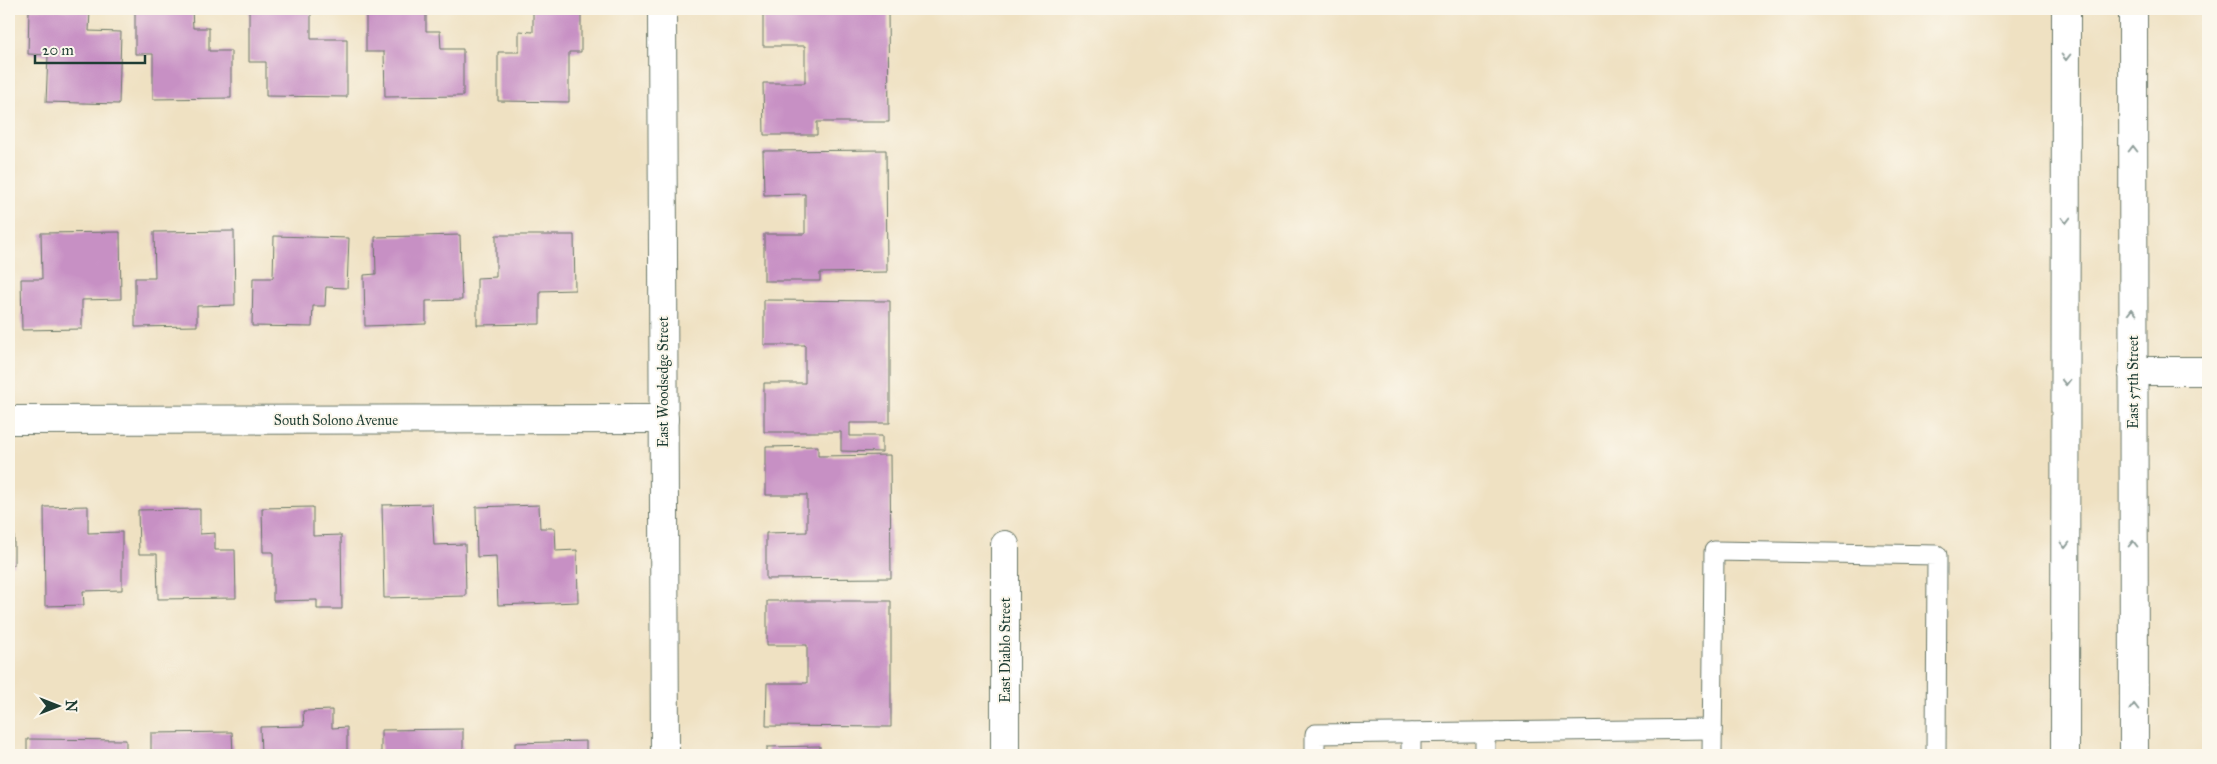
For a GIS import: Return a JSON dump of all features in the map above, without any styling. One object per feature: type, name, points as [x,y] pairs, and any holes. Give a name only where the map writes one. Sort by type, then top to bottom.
[{"type":"street","name":"East Woodsedge Street","points":[[662,9],[665,755]]},
{"type":"street","points":[[2065,755],[2066,9]]},
{"type":"street","name":"East 57th Street","points":[[2133,9],[2134,755]]},
{"type":"street","points":[[2132,371],[2208,371]]},
{"type":"street","name":"South Solono Avenue","points":[[9,420],[664,419]]},
{"type":"street","name":"East Diablo Street","points":[[1005,545],[1005,755]]},
{"type":"lane","points":[[1712,755],[1714,552],[1937,556],[1936,755]]},
{"type":"lane","points":[[1315,755],[1315,734],[1712,729]]},
{"type":"lane","points":[[1411,733],[1411,755]]},
{"type":"lane","points":[[1485,733],[1485,755]]},
{"type":"building","points":[[29,9],[90,11],[89,31],[121,32],[119,104],[46,102],[48,55],[28,54]]},
{"type":"building","points":[[192,9],[193,28],[209,28],[209,51],[231,51],[231,98],[153,99],[153,54],[135,54],[135,10]]},
{"type":"building","points":[[249,9],[311,9],[311,39],[347,39],[347,97],[266,96],[266,62],[249,62]]},
{"type":"building","points":[[366,9],[426,9],[426,31],[440,31],[441,49],[463,49],[463,96],[385,97],[384,52],[366,52]]},
{"type":"building","points":[[533,9],[581,9],[581,52],[569,52],[569,102],[498,101],[498,52],[519,52],[519,31],[533,32]]},
{"type":"building","points":[[763,9],[888,9],[889,122],[817,122],[817,135],[764,135],[763,83],[805,83],[805,46],[763,46]]},
{"type":"building","points":[[886,150],[887,272],[820,273],[820,281],[764,281],[764,234],[805,234],[805,194],[764,195],[763,151]]},
{"type":"building","points":[[234,231],[235,305],[197,306],[197,326],[135,327],[135,278],[155,278],[154,232]]},
{"type":"building","points":[[120,232],[121,299],[82,300],[82,329],[22,330],[21,279],[42,279],[41,233]]},
{"type":"building","points":[[460,235],[462,300],[426,301],[426,324],[365,326],[364,275],[376,274],[375,237]]},
{"type":"building","points":[[496,235],[574,235],[575,290],[540,291],[540,324],[477,325],[477,278],[496,277]]},
{"type":"building","points":[[274,236],[349,238],[347,288],[326,287],[325,306],[313,306],[312,327],[252,326],[253,278],[273,278]]},
{"type":"building","points":[[764,300],[890,301],[890,423],[850,423],[850,436],[882,436],[882,452],[841,451],[841,432],[764,432],[764,383],[805,383],[805,345],[764,345]]},
{"type":"building","points":[[818,446],[818,456],[890,455],[891,578],[766,579],[766,533],[807,532],[807,495],[766,495],[766,447]]},
{"type":"building","points":[[432,504],[434,545],[465,544],[466,596],[384,598],[382,505]]},
{"type":"building","points":[[539,505],[540,528],[555,528],[556,551],[577,550],[578,602],[498,605],[496,556],[477,557],[476,507]]},
{"type":"building","points":[[88,506],[88,533],[122,532],[122,590],[83,591],[84,605],[45,606],[44,507]]},
{"type":"building","points":[[313,507],[313,536],[341,535],[342,609],[317,609],[317,600],[273,601],[273,552],[263,552],[262,508]]},
{"type":"building","points":[[9,509],[14,509],[14,565],[9,565]]},
{"type":"building","points":[[200,509],[200,534],[215,533],[215,550],[235,550],[236,598],[158,599],[157,554],[139,554],[138,510]]},
{"type":"building","points":[[767,601],[891,601],[891,727],[766,726],[767,683],[807,683],[807,645],[767,645]]},
{"type":"building","points":[[332,710],[332,728],[347,727],[347,755],[261,755],[260,727],[304,726],[303,711]]},
{"type":"building","points":[[463,729],[463,755],[381,755],[381,730]]},
{"type":"building","points":[[232,732],[233,755],[151,755],[151,733]]},
{"type":"building","points":[[27,739],[126,740],[126,755],[27,755]]},
{"type":"building","points":[[586,741],[586,755],[515,755],[515,743]]},
{"type":"building","points":[[820,746],[820,755],[767,755],[767,747]]}]
